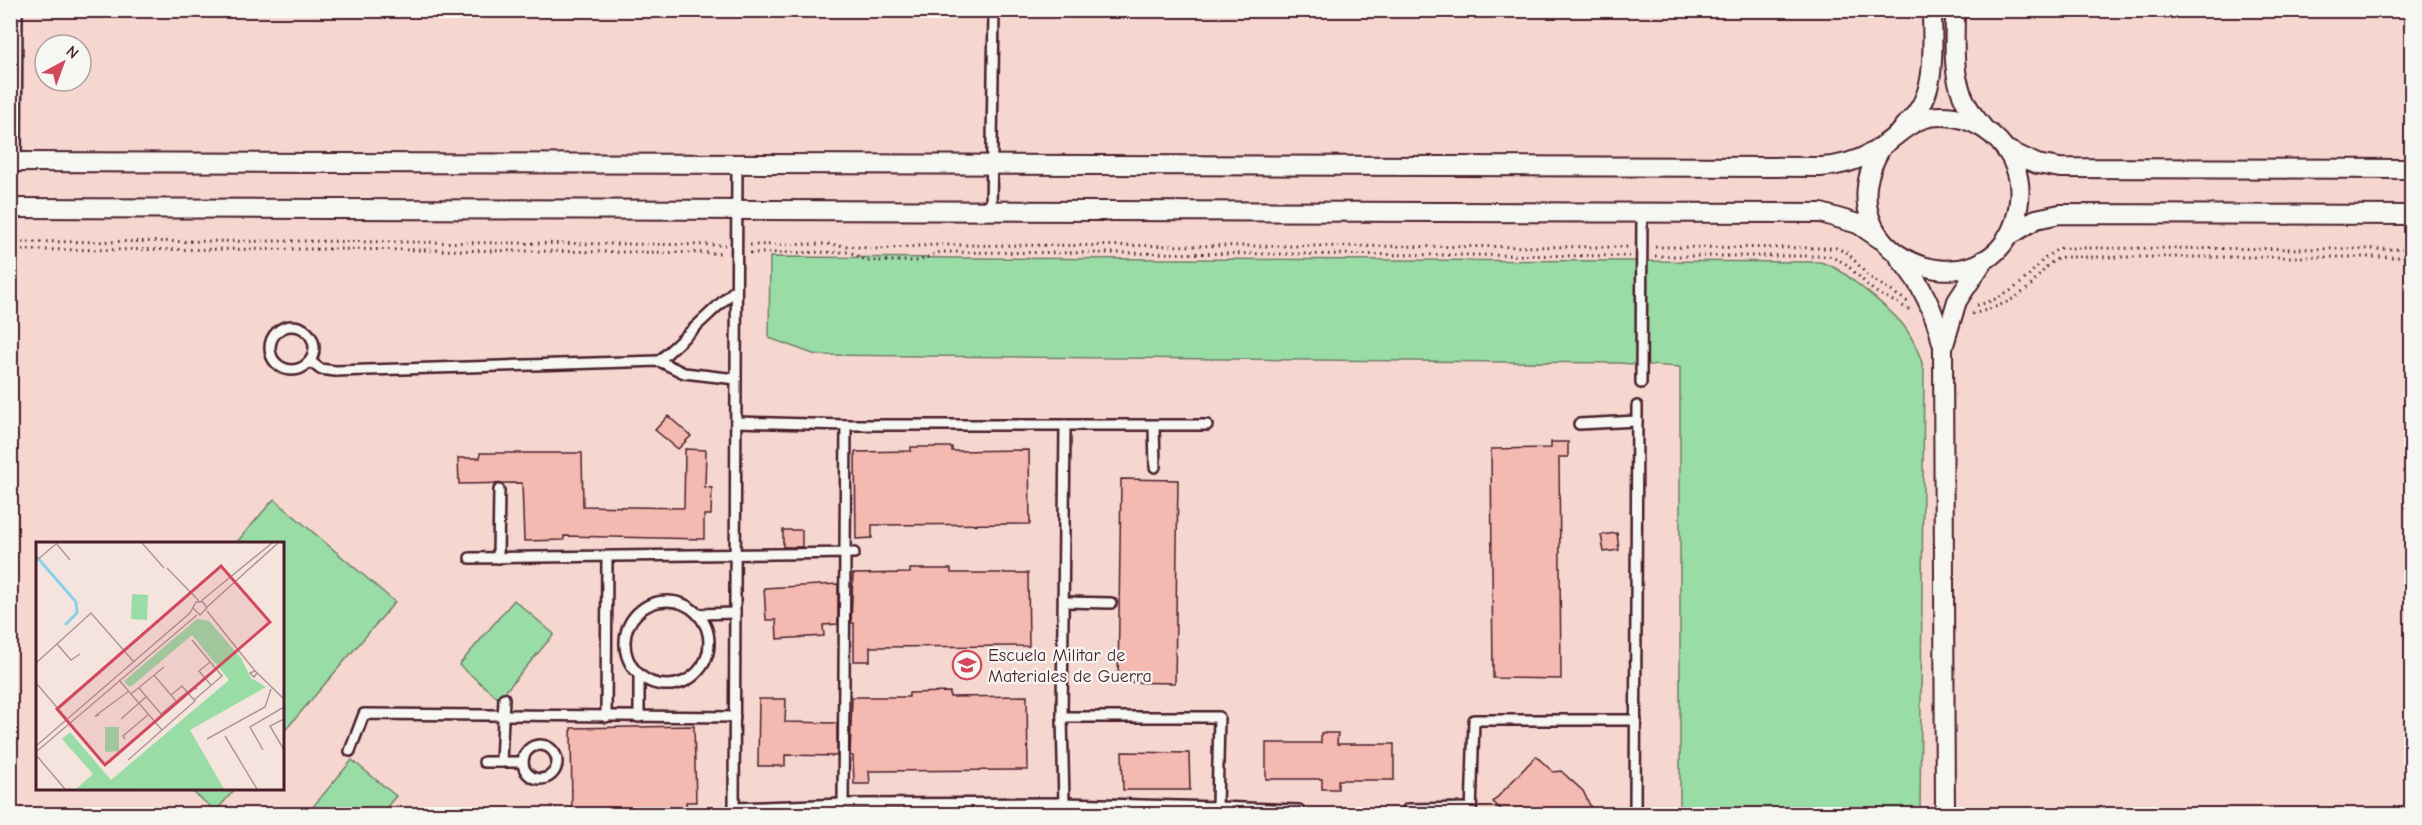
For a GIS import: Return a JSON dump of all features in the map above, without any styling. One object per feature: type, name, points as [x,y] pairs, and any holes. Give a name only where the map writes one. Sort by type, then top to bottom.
[{"type":"street","points":[[13,162],[1821,167],[1858,159],[1883,145],[1917,113],[1929,90],[1932,77],[1932,10]]},
{"type":"street","points":[[1955,10],[1955,77],[1958,88],[1968,108],[1990,133],[2005,148],[2026,160],[2060,168],[2412,169]]},
{"type":"street","points":[[1898,131],[1915,122],[1934,117],[1954,117],[1974,123],[1990,133]]},
{"type":"street","points":[[1883,145],[1873,161],[1868,178],[1866,197],[1869,215],[1877,232],[1942,311],[1945,814]]},
{"type":"street","points":[[2000,245],[2012,228],[2019,198],[2015,167],[2005,148]]},
{"type":"street","points":[[10,208],[1821,213],[1858,224],[1893,251],[1931,270],[1968,267],[1984,259]]},
{"type":"street","points":[[1942,311],[1965,286],[1984,259],[2025,224],[2060,214],[2412,215]]},
{"type":"lane","points":[[13,162],[17,10]]},
{"type":"lane","points":[[991,211],[994,10]]},
{"type":"lane","points":[[737,164],[734,811],[843,804],[1064,803],[1217,811],[1299,810],[1299,814]]},
{"type":"lane","points":[[1641,383],[1642,213]]},
{"type":"lane","points":[[659,361],[736,289]]},
{"type":"lane","points":[[283,328],[303,329],[308,333],[314,347],[310,362],[297,370],[283,368],[272,358],[273,338],[283,328]]},
{"type":"lane","points":[[310,362],[320,369],[335,371],[659,361],[684,373],[736,379]]},
{"type":"lane","points":[[1635,814],[1637,405]]},
{"type":"lane","points":[[1579,424],[1637,421]]},
{"type":"lane","points":[[736,422],[846,426],[1207,425]]},
{"type":"lane","points":[[1064,803],[1062,717],[1065,602],[1065,425]]},
{"type":"lane","points":[[843,804],[846,426]]},
{"type":"lane","points":[[1154,426],[1155,467]]},
{"type":"lane","points":[[498,558],[499,490]]},
{"type":"lane","points":[[470,558],[854,553]]},
{"type":"lane","points":[[606,717],[607,557]]},
{"type":"lane","points":[[664,600],[678,602],[698,614],[707,627],[710,640],[704,665],[695,675],[684,682],[671,685],[658,684],[639,674],[628,659],[625,646],[628,626],[640,610],[651,603],[664,600]]},
{"type":"lane","points":[[1065,602],[1111,603]]},
{"type":"lane","points":[[698,614],[735,614]]},
{"type":"lane","points":[[639,674],[639,717]]},
{"type":"lane","points":[[501,762],[504,698]]},
{"type":"lane","points":[[350,751],[364,714],[735,717]]},
{"type":"lane","points":[[1062,717],[1219,717],[1217,811]]},
{"type":"lane","points":[[1408,810],[1471,811],[1474,720],[1636,720]]},
{"type":"lane","points":[[483,762],[523,762]]},
{"type":"path","points":[[10,242],[296,241],[736,249],[850,252],[867,261],[918,261],[940,252],[1641,252],[1836,248],[1848,253],[1868,276],[1907,302],[1942,311],[1981,304],[2005,293],[2024,280],[2046,255],[2061,248],[2412,249]]},
{"type":"path","points":[[10,250],[736,249],[827,244],[878,249],[935,245],[1829,256],[1845,263],[1874,291],[1910,310],[1978,313],[2006,303],[2028,288],[2054,259],[2062,257],[2412,257]]},
{"type":"shaded area","points":[[10,11],[2411,11],[2411,814],[11,814]]},
{"type":"green space","points":[[770,257],[1820,262],[1833,267],[1875,298],[1902,324],[1914,343],[1924,370],[1920,814],[1680,814],[1680,367],[1618,363],[816,355],[769,338]]},
{"type":"green space","points":[[274,499],[395,602],[284,732],[284,542],[237,542]]},
{"type":"green space","points":[[514,600],[554,634],[499,699],[459,665]]},
{"type":"green space","points":[[352,760],[396,796],[381,814],[307,814]]},
{"type":"green space","points":[[189,789],[235,789],[216,811]]},
{"type":"building","points":[[668,416],[691,436],[678,449],[655,430]]},
{"type":"building","points":[[1551,442],[1568,442],[1568,457],[1559,457],[1561,679],[1493,678],[1491,449],[1551,448]]},
{"type":"building","points":[[911,447],[952,447],[952,451],[1029,450],[1030,524],[872,525],[872,538],[856,539],[855,452],[911,451]]},
{"type":"building","points":[[685,449],[706,450],[705,487],[712,488],[711,515],[704,515],[704,539],[564,536],[564,540],[524,541],[522,483],[459,484],[458,458],[480,458],[480,453],[582,453],[583,506],[684,508]]},
{"type":"building","points":[[1121,479],[1178,480],[1175,683],[1118,682]]},
{"type":"building","points":[[783,530],[802,530],[802,547],[783,547]]},
{"type":"building","points":[[1617,533],[1619,550],[1604,552],[1601,535]]},
{"type":"building","points":[[910,569],[951,569],[951,573],[1028,573],[1029,646],[870,647],[870,661],[854,661],[854,623],[851,623],[853,574],[910,573]]},
{"type":"building","points":[[838,584],[838,624],[823,625],[824,636],[777,639],[776,620],[766,620],[764,588]]},
{"type":"building","points":[[950,692],[950,697],[1027,696],[1028,770],[869,771],[870,784],[854,784],[853,756],[850,756],[852,697],[909,697],[909,693]]},
{"type":"building","points":[[759,699],[786,699],[785,722],[837,723],[837,756],[785,755],[785,766],[758,766]]},
{"type":"building","points":[[694,726],[696,802],[686,802],[687,814],[572,814],[571,728]]},
{"type":"building","points":[[1321,733],[1338,733],[1337,744],[1394,744],[1394,780],[1338,780],[1338,789],[1322,789],[1322,779],[1266,779],[1266,743],[1321,743]]},
{"type":"building","points":[[1122,752],[1189,753],[1190,790],[1123,790]]},
{"type":"building","points":[[1536,756],[1553,772],[1561,771],[1583,791],[1594,814],[1506,814],[1493,802]]},
{"type":"place","name":"Escuela Militar de Materiales de Guerra","points":[[967,665]]}]
